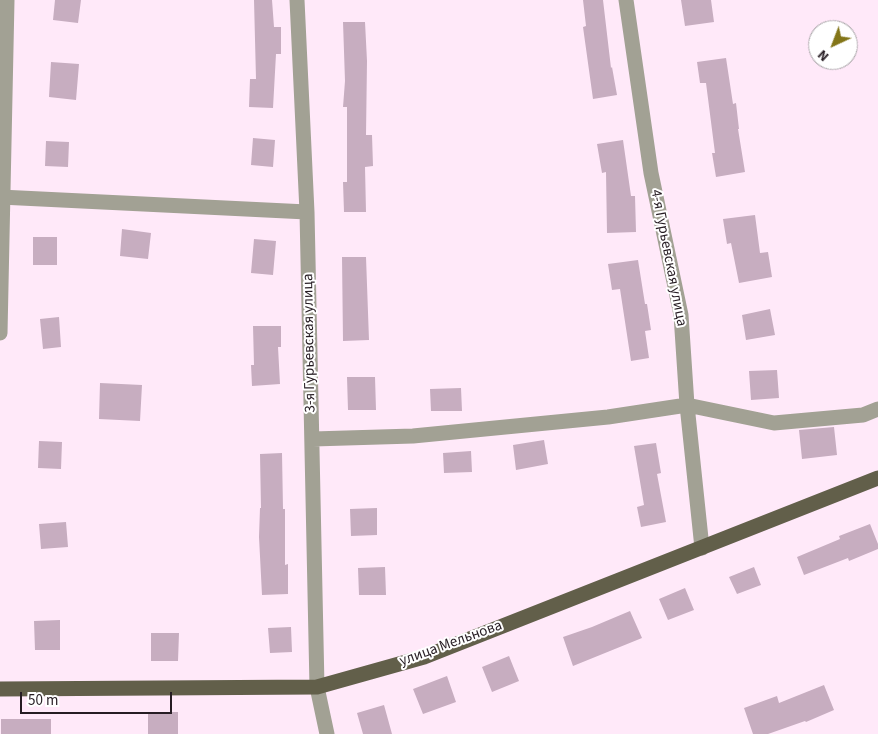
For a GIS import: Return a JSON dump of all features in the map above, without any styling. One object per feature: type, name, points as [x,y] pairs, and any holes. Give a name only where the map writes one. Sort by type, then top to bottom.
[{"type":"main road","name":"улица Мельнова","points":[[0,689],[317,687],[424,657],[878,478]]},
{"type":"street","points":[[0,333],[1,197],[7,0]]},
{"type":"street","name":"3-я Гурьевская улица","points":[[296,0],[307,212],[317,687],[327,734]]},
{"type":"street","name":"4-я Гурьевская улица","points":[[626,0],[651,173],[681,315],[702,548]]},
{"type":"street","points":[[1,197],[307,212]]},
{"type":"street","points":[[313,440],[413,436],[608,417],[688,405],[774,423],[863,416],[878,409]]},
{"type":"building","points":[[55,0],[81,0],[78,23],[53,20]]},
{"type":"building","points":[[254,0],[272,0],[274,27],[281,27],[281,54],[276,54],[273,108],[249,107],[250,79],[256,79]]},
{"type":"building","points":[[583,0],[603,0],[611,68],[617,95],[593,99],[583,27],[586,26]]},
{"type":"building","points":[[681,0],[711,0],[714,22],[685,26]]},
{"type":"building","points":[[343,22],[365,22],[367,61],[366,135],[372,135],[373,166],[365,167],[366,212],[344,212],[343,182],[347,182],[347,107],[343,107],[345,81]]},
{"type":"building","points":[[726,58],[733,104],[736,103],[745,172],[716,177],[712,153],[715,153],[706,83],[700,83],[697,62]]},
{"type":"building","points":[[51,62],[79,64],[76,100],[49,97]]},
{"type":"building","points":[[253,138],[275,140],[273,167],[251,165]]},
{"type":"building","points":[[623,140],[631,196],[635,196],[636,232],[607,233],[606,172],[602,173],[597,144]]},
{"type":"building","points":[[46,141],[69,142],[68,167],[45,166]]},
{"type":"building","points":[[755,215],[760,253],[768,252],[772,277],[739,283],[731,243],[727,244],[723,219]]},
{"type":"building","points":[[122,229],[151,233],[148,259],[120,256]]},
{"type":"building","points":[[33,237],[57,237],[57,265],[33,265]]},
{"type":"building","points":[[254,239],[276,241],[273,275],[251,273]]},
{"type":"building","points":[[342,257],[366,257],[369,340],[343,341]]},
{"type":"building","points":[[638,260],[651,330],[645,331],[649,358],[631,361],[620,289],[612,290],[608,264]]},
{"type":"building","points":[[770,309],[775,335],[746,340],[742,315]]},
{"type":"building","points":[[59,317],[61,347],[43,349],[40,319]]},
{"type":"building","points":[[253,326],[281,326],[281,347],[278,347],[280,384],[252,386],[251,365],[254,365]]},
{"type":"building","points":[[777,370],[779,398],[751,400],[749,371]]},
{"type":"building","points":[[347,377],[375,377],[376,410],[348,410]]},
{"type":"building","points":[[100,383],[142,385],[140,421],[99,419]]},
{"type":"building","points":[[461,388],[462,411],[431,411],[430,389]]},
{"type":"building","points":[[834,427],[837,455],[802,459],[799,430]]},
{"type":"building","points":[[544,440],[548,464],[516,470],[513,445]]},
{"type":"building","points":[[39,441],[62,442],[61,469],[38,468]]},
{"type":"building","points":[[656,443],[661,473],[657,474],[666,522],[641,527],[637,507],[644,505],[634,446]]},
{"type":"building","points":[[471,451],[472,472],[444,473],[443,453]]},
{"type":"building","points":[[282,453],[285,565],[288,564],[288,594],[262,595],[259,537],[261,508],[260,454]]},
{"type":"building","points":[[377,508],[377,535],[351,536],[350,509]]},
{"type":"building","points":[[66,522],[68,547],[41,549],[39,524]]},
{"type":"building","points":[[870,524],[878,544],[878,549],[849,561],[848,558],[804,575],[797,557],[840,539],[839,536]]},
{"type":"building","points":[[385,567],[386,595],[359,595],[358,568]]},
{"type":"building","points":[[754,567],[761,585],[737,594],[729,577]]},
{"type":"building","points":[[685,588],[694,610],[668,620],[659,599]]},
{"type":"building","points":[[630,611],[642,638],[573,666],[563,637]]},
{"type":"building","points":[[60,620],[60,650],[35,650],[34,621]]},
{"type":"building","points":[[291,627],[292,652],[270,653],[268,628]]},
{"type":"building","points":[[151,633],[179,633],[178,661],[151,661]]},
{"type":"building","points":[[509,656],[519,681],[492,692],[482,667]]},
{"type":"building","points":[[447,676],[456,702],[423,714],[413,689]]},
{"type":"building","points":[[824,685],[834,710],[806,722],[768,734],[753,734],[744,708],[777,696],[779,703]]},
{"type":"building","points":[[384,705],[392,734],[363,734],[357,713]]},
{"type":"building","points":[[148,712],[178,712],[178,734],[148,734]]},
{"type":"building","points":[[1,719],[51,719],[51,734],[1,734]]}]
